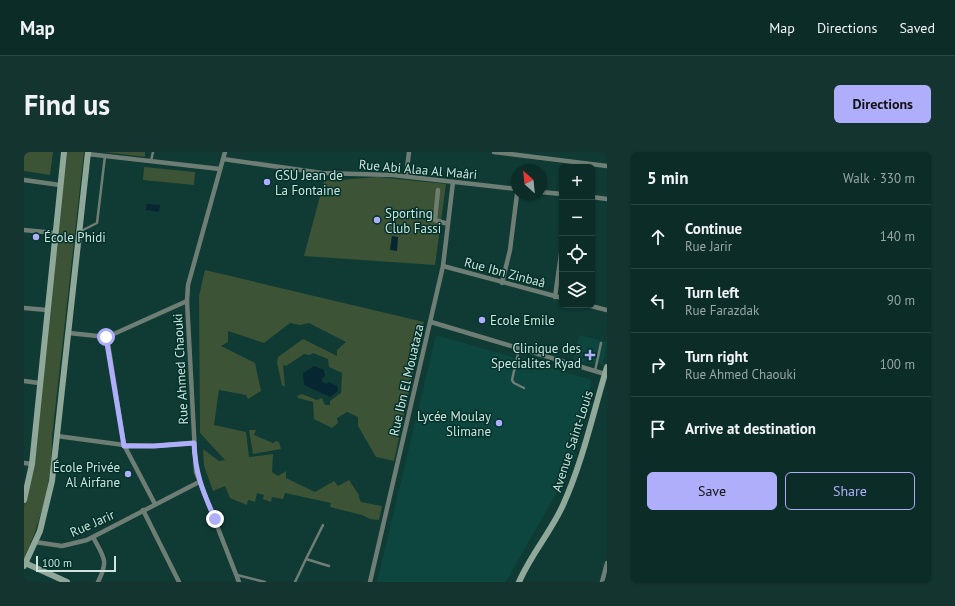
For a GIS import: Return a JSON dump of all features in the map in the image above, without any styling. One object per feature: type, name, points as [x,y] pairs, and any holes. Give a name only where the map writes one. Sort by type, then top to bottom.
[{"type":"main road","points":[[24,500],[32,464],[39,383],[64,152]]},
{"type":"main road","points":[[67,582],[58,580],[25,565],[35,542],[49,496],[69,333],[88,153]]},
{"type":"main road","name":"Avenue Saint-Louis","points":[[519,582],[535,550],[562,506],[573,480],[607,367]]},
{"type":"street","name":"Rue Ahmed Chaouki","points":[[225,152],[188,285],[187,301],[195,461],[199,482],[239,582]]},
{"type":"street","points":[[406,176],[409,152]]},
{"type":"street","points":[[494,152],[607,166]]},
{"type":"street","points":[[88,153],[220,169]]},
{"type":"street","name":"Rue Abi Alaa Al Maâri","points":[[223,159],[322,173],[406,176],[511,188]]},
{"type":"street","points":[[24,180],[60,185]]},
{"type":"street","name":"Rue Ibn El Mouataza","points":[[370,582],[443,266],[453,182]]},
{"type":"street","points":[[438,190],[435,220],[448,224]]},
{"type":"street","points":[[547,193],[559,194]]},
{"type":"street","points":[[595,198],[607,199]]},
{"type":"street","points":[[502,283],[511,243],[516,200]]},
{"type":"street","points":[[24,230],[55,233]]},
{"type":"street","name":"Rue Ibn Zinbaâ","points":[[443,266],[559,298]]},
{"type":"street","points":[[555,297],[559,283]]},
{"type":"street","points":[[69,333],[106,337],[187,301]]},
{"type":"street","points":[[595,307],[607,310]]},
{"type":"street","points":[[24,308],[47,310]]},
{"type":"street","points":[[431,322],[605,374]]},
{"type":"street","points":[[106,337],[124,446],[155,504]]},
{"type":"street","points":[[24,381],[39,383]]},
{"type":"street","points":[[57,436],[124,446],[154,446],[194,443]]},
{"type":"street","points":[[24,463],[32,464]]},
{"type":"street","name":"Rue Jarir","points":[[35,542],[67,545],[93,538],[143,510],[199,482]]},
{"type":"street","points":[[143,510],[179,582]]},
{"type":"street","points":[[93,538],[105,562],[104,570],[98,582]]},
{"type":"street","points":[[602,582],[605,577],[607,563]]},
{"type":"lane","points":[[151,161],[152,152]]},
{"type":"lane","points":[[80,231],[97,223],[105,155]]},
{"type":"lane","points":[[595,371],[601,343]]},
{"type":"lane","points":[[519,349],[512,380],[514,383],[524,388]]},
{"type":"lane","points":[[295,582],[323,525]]},
{"type":"lane","points":[[306,559],[329,566]]},
{"type":"lane","points":[[236,575],[265,582]]},
{"type":"shaded area","points":[[147,204],[160,205],[159,212],[146,210]]},
{"type":"shaded area","points":[[392,236],[398,237],[397,251],[390,250]]},
{"type":"shaded area","name":"Lycée Moulay Slimane","points":[[436,335],[592,380],[572,465],[506,582],[377,582]]},
{"type":"shaded area","name":"Clinique des Specialites Ryad","points":[[579,335],[607,342],[603,365],[594,362],[593,364],[573,360]]},
{"type":"shaded area","points":[[314,366],[324,370],[325,376],[322,378],[322,382],[326,384],[329,382],[337,386],[338,391],[330,397],[304,385],[303,373]]},
{"type":"green space","points":[[24,152],[53,152],[50,175],[24,171]]},
{"type":"green space","points":[[66,152],[84,152],[48,484],[41,515],[24,559],[24,506],[31,480]]},
{"type":"green space","points":[[104,152],[145,152],[145,157]]},
{"type":"green space","points":[[144,167],[195,172],[194,185],[143,180]]},
{"type":"green space","name":"Sporting Club Fassi","points":[[378,177],[446,184],[435,265],[304,256],[324,181]]},
{"type":"green space","points":[[205,270],[424,322],[394,461],[376,457],[358,426],[358,417],[347,412],[337,418],[338,423],[332,428],[314,419],[313,402],[298,398],[297,396],[302,394],[317,400],[322,398],[325,405],[330,405],[330,401],[341,393],[342,373],[329,367],[328,359],[313,353],[310,355],[304,354],[286,366],[283,365],[285,387],[282,385],[277,363],[278,357],[303,339],[337,356],[337,350],[346,342],[309,323],[300,325],[290,323],[264,343],[228,331],[228,342],[221,346],[255,363],[261,391],[248,399],[246,395],[219,390],[214,425],[246,432],[249,457],[273,454],[272,472],[278,476],[286,471],[286,478],[315,492],[334,481],[338,486],[349,480],[359,495],[361,502],[382,506],[379,520],[370,519],[362,515],[330,507],[331,503],[285,493],[283,499],[272,497],[271,502],[263,499],[264,495],[257,493],[255,502],[248,500],[247,505],[230,498],[225,486],[213,491],[204,466],[203,449],[219,461],[225,460],[200,433],[199,296]]},
{"type":"green space","points":[[249,430],[256,430],[254,435],[273,443],[276,441],[279,442],[281,449],[253,454]]},
{"type":"place","name":"GSU Jean de La Fontaine","points":[[267,182]]},
{"type":"place","name":"Sporting Club Fassi","points":[[377,220]]},
{"type":"place","name":"École Phidi","points":[[36,237]]},
{"type":"place","name":"Ecole Emile","points":[[482,320]]},
{"type":"place","name":"Clinique des Specialites Ryad","points":[[590,355]]},
{"type":"place","name":"Lycée Moulay Slimane","points":[[499,423]]},
{"type":"place","name":"École Privée Al Airfane","points":[[128,474]]},
{"type":"route","points":[[106,337],[124,446],[154,446],[194,443],[196,472],[215,519]]}]
